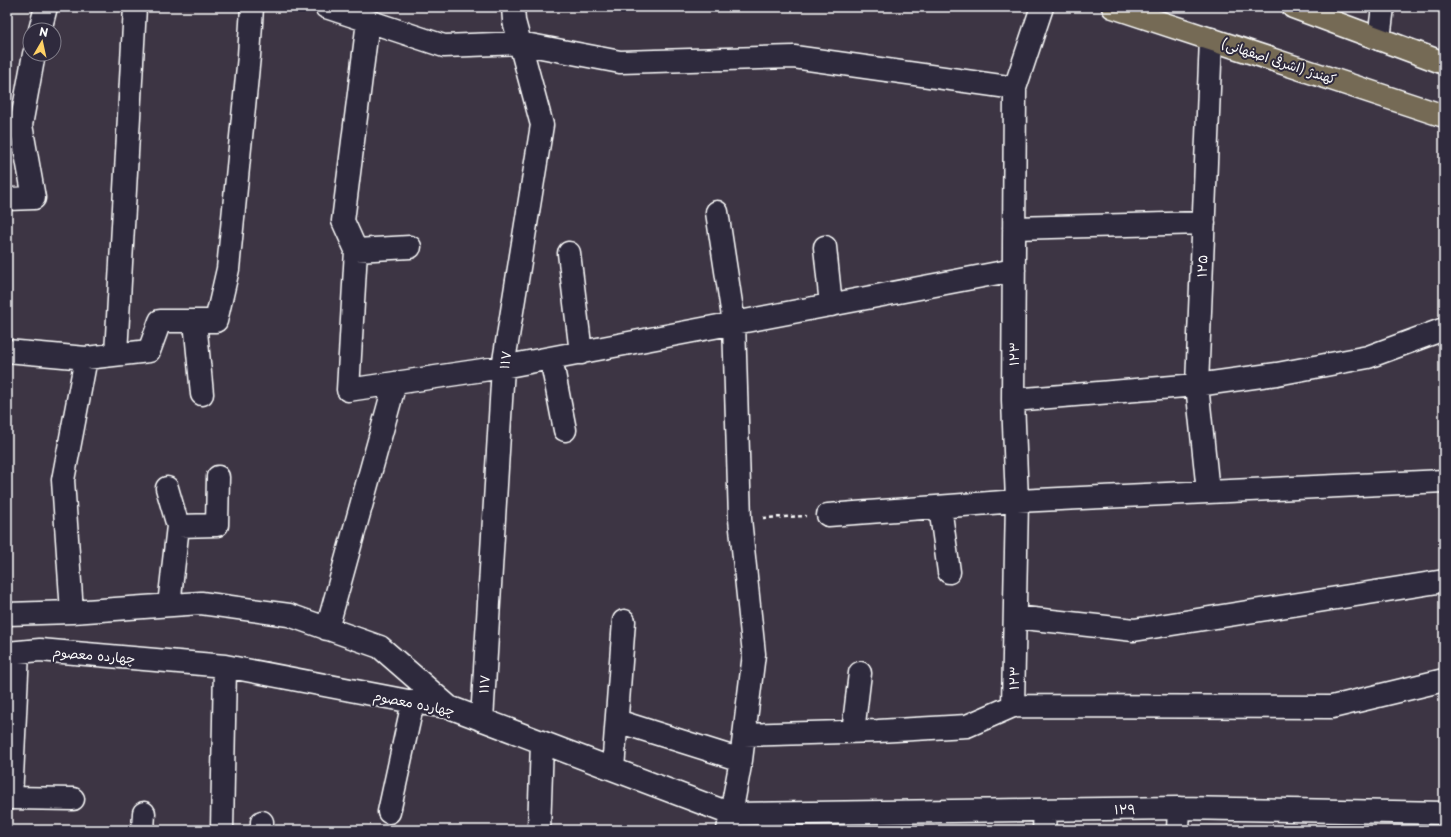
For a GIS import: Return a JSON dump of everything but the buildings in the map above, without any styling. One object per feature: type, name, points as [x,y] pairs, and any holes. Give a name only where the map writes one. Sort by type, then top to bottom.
[{"type":"main road","name":"کهندژ (اشرفی اصفهانی)","points":[[1113,7],[1444,116]]},
{"type":"main road","points":[[1292,7],[1444,63]]},
{"type":"street","points":[[42,22],[46,7]]},
{"type":"street","points":[[116,354],[135,7]]},
{"type":"street","points":[[7,351],[86,358],[149,351],[160,321],[216,321],[228,269],[249,56],[252,7]]},
{"type":"street","points":[[326,7],[444,46],[520,43],[620,62],[794,57],[1014,88]]},
{"type":"street","name":"۱۱۷","points":[[482,720],[503,367],[542,125],[514,21],[513,7]]},
{"type":"street","name":"۱۲۳","points":[[1013,706],[1017,501],[1013,400],[1014,88],[1042,7]]},
{"type":"street","points":[[1380,39],[1383,7]]},
{"type":"street","points":[[368,21],[343,221],[356,250],[348,390],[503,367],[1014,270]]},
{"type":"street","name":"۱۲۵","points":[[1208,492],[1197,385],[1211,39]]},
{"type":"street","points":[[7,199],[34,198],[22,125],[33,62]]},
{"type":"street","points":[[717,212],[734,323],[740,519],[754,654],[741,760],[729,822]]},
{"type":"street","points":[[1014,228],[1204,223]]},
{"type":"street","points":[[356,250],[410,247]]},
{"type":"street","points":[[825,247],[831,305]]},
{"type":"street","points":[[569,253],[581,352]]},
{"type":"street","points":[[195,321],[202,394]]},
{"type":"street","points":[[1013,400],[1197,385],[1277,374],[1368,357],[1444,329]]},
{"type":"street","points":[[72,612],[63,480],[86,358]]},
{"type":"street","points":[[551,358],[565,430]]},
{"type":"street","points":[[327,629],[395,383]]},
{"type":"street","points":[[178,526],[217,525],[218,477]]},
{"type":"street","points":[[828,515],[1017,501],[1444,481]]},
{"type":"street","points":[[167,488],[178,526],[169,605]]},
{"type":"street","points":[[940,507],[949,572]]},
{"type":"street","points":[[1015,617],[1134,630],[1444,581]]},
{"type":"street","points":[[7,614],[72,612],[202,603],[289,615],[380,647],[449,707]]},
{"type":"street","points":[[613,769],[624,621]]},
{"type":"street","name":"چهارده معصوم","points":[[13,652],[40,650],[225,666],[413,702],[449,707],[613,769],[729,822],[806,822]]},
{"type":"street","points":[[13,652],[11,798],[74,799]]},
{"type":"street","points":[[222,830],[225,666]]},
{"type":"street","points":[[853,732],[860,673]]},
{"type":"street","points":[[744,735],[853,732],[967,726],[1013,706],[1332,706],[1444,680]]},
{"type":"street","points":[[389,812],[413,702]]},
{"type":"street","points":[[617,721],[741,760]]},
{"type":"street","points":[[539,830],[542,743]]},
{"type":"street","points":[[1178,830],[1179,808]]},
{"type":"street","name":"۱۲۹","points":[[806,822],[1045,820],[1179,808],[1444,813]]},
{"type":"path","points":[[740,519],[828,515]]}]
